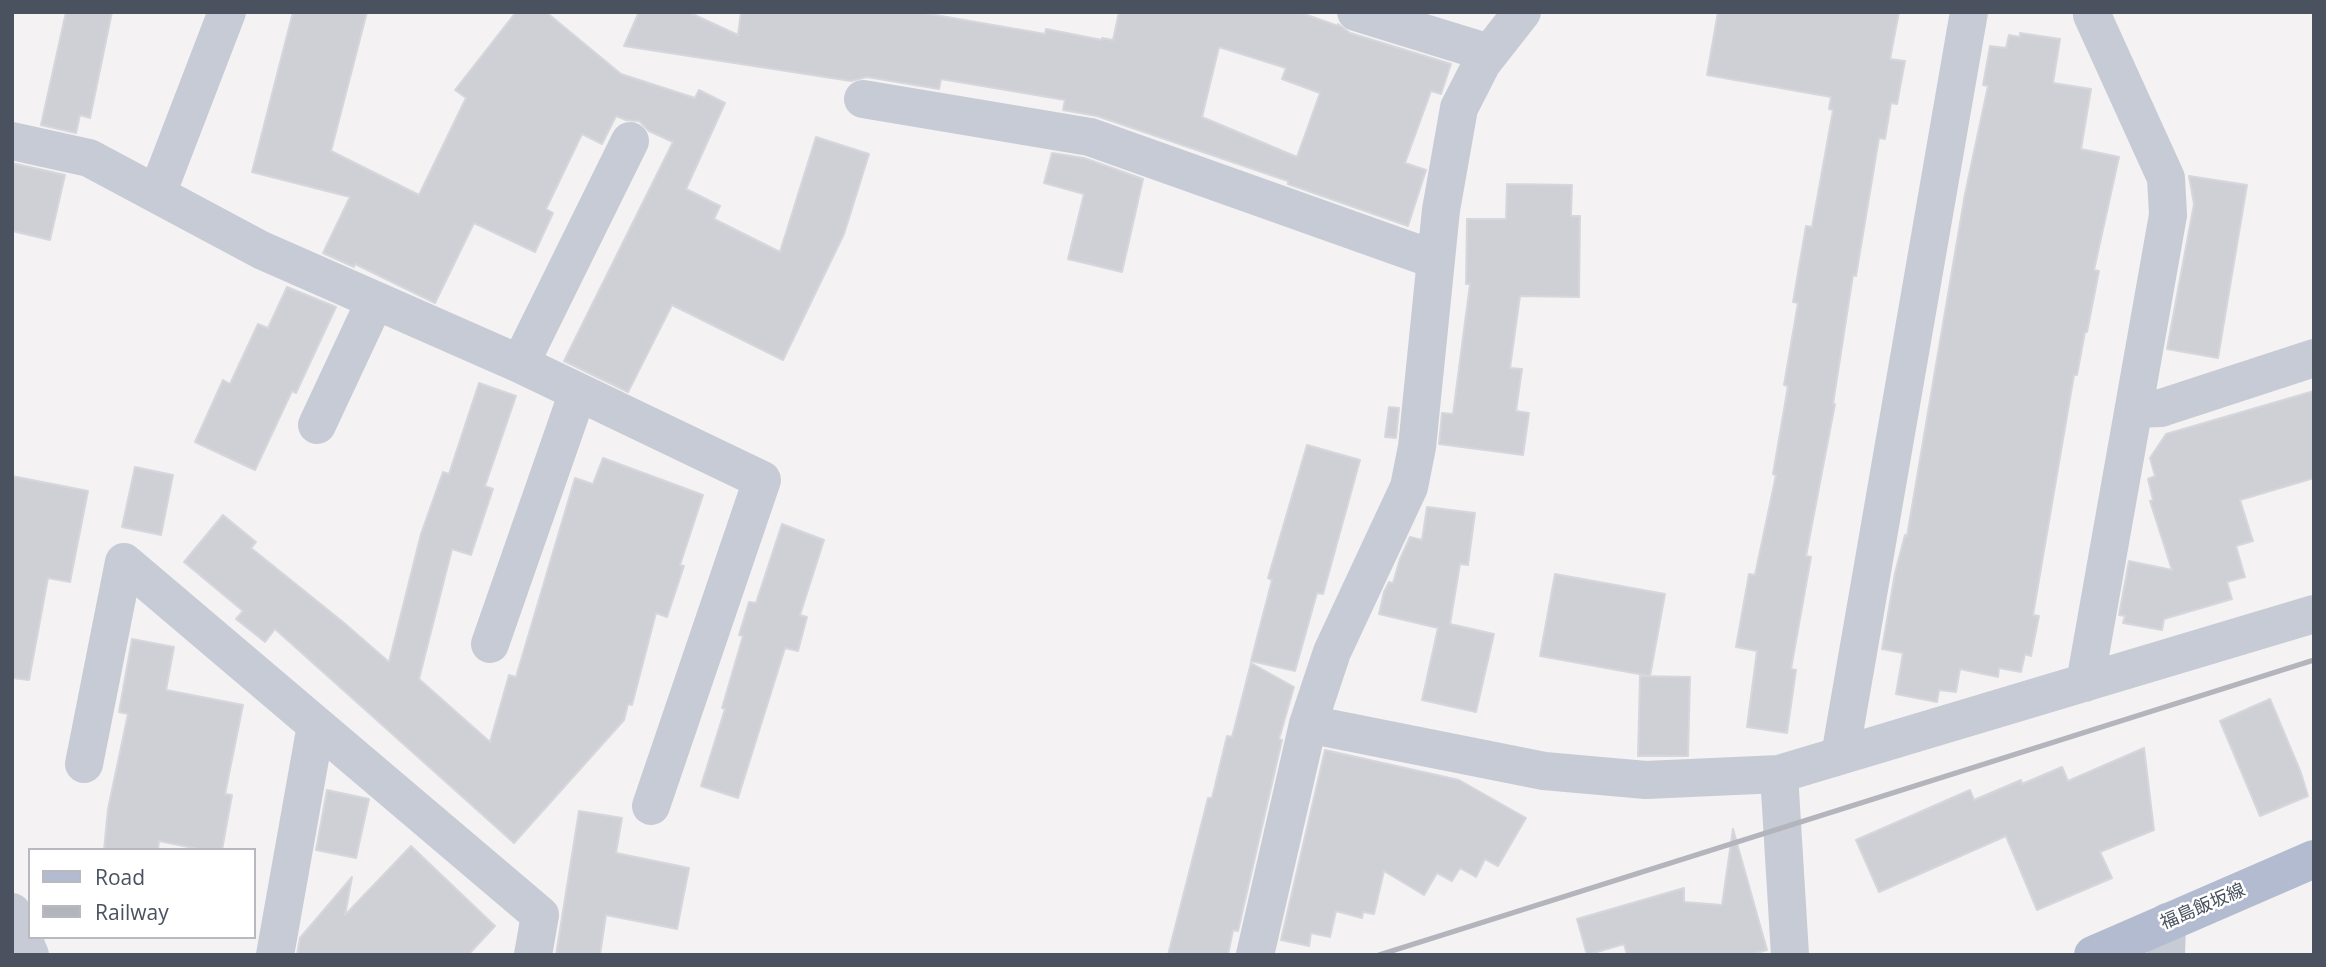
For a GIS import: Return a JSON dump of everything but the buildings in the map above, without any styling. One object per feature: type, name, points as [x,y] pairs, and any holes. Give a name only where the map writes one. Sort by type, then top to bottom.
[{"type":"main road","name":"福島飯坂線","points":[[2093,955],[2167,938],[2314,859]]},
{"type":"street","points":[[157,194],[227,12]]},
{"type":"street","points":[[1356,12],[1489,53]]},
{"type":"street","points":[[1255,955],[1308,724],[1332,652],[1409,487],[1417,447],[1441,211],[1459,108],[1482,63],[1522,12]]},
{"type":"street","points":[[1840,756],[1969,12]]},
{"type":"street","points":[[2085,683],[2168,215],[2166,178],[2087,13]]},
{"type":"street","points":[[863,99],[1090,137],[1436,260]]},
{"type":"street","points":[[12,141],[89,158],[261,250],[520,364],[762,480],[651,806]]},
{"type":"street","points":[[520,364],[630,141]]},
{"type":"street","points":[[317,425],[375,300]]},
{"type":"street","points":[[2134,409],[2161,408],[2314,358]]},
{"type":"street","points":[[490,644],[578,392]]},
{"type":"street","points":[[84,764],[124,562],[540,915],[533,955]]},
{"type":"street","points":[[1308,724],[1544,771],[1646,780],[1779,774],[2314,614]]},
{"type":"street","points":[[275,955],[316,725]]},
{"type":"street","points":[[1779,774],[1790,955]]},
{"type":"street","points":[[12,912],[30,955]]},
{"type":"railway","points":[[1379,955],[2314,660]]}]
